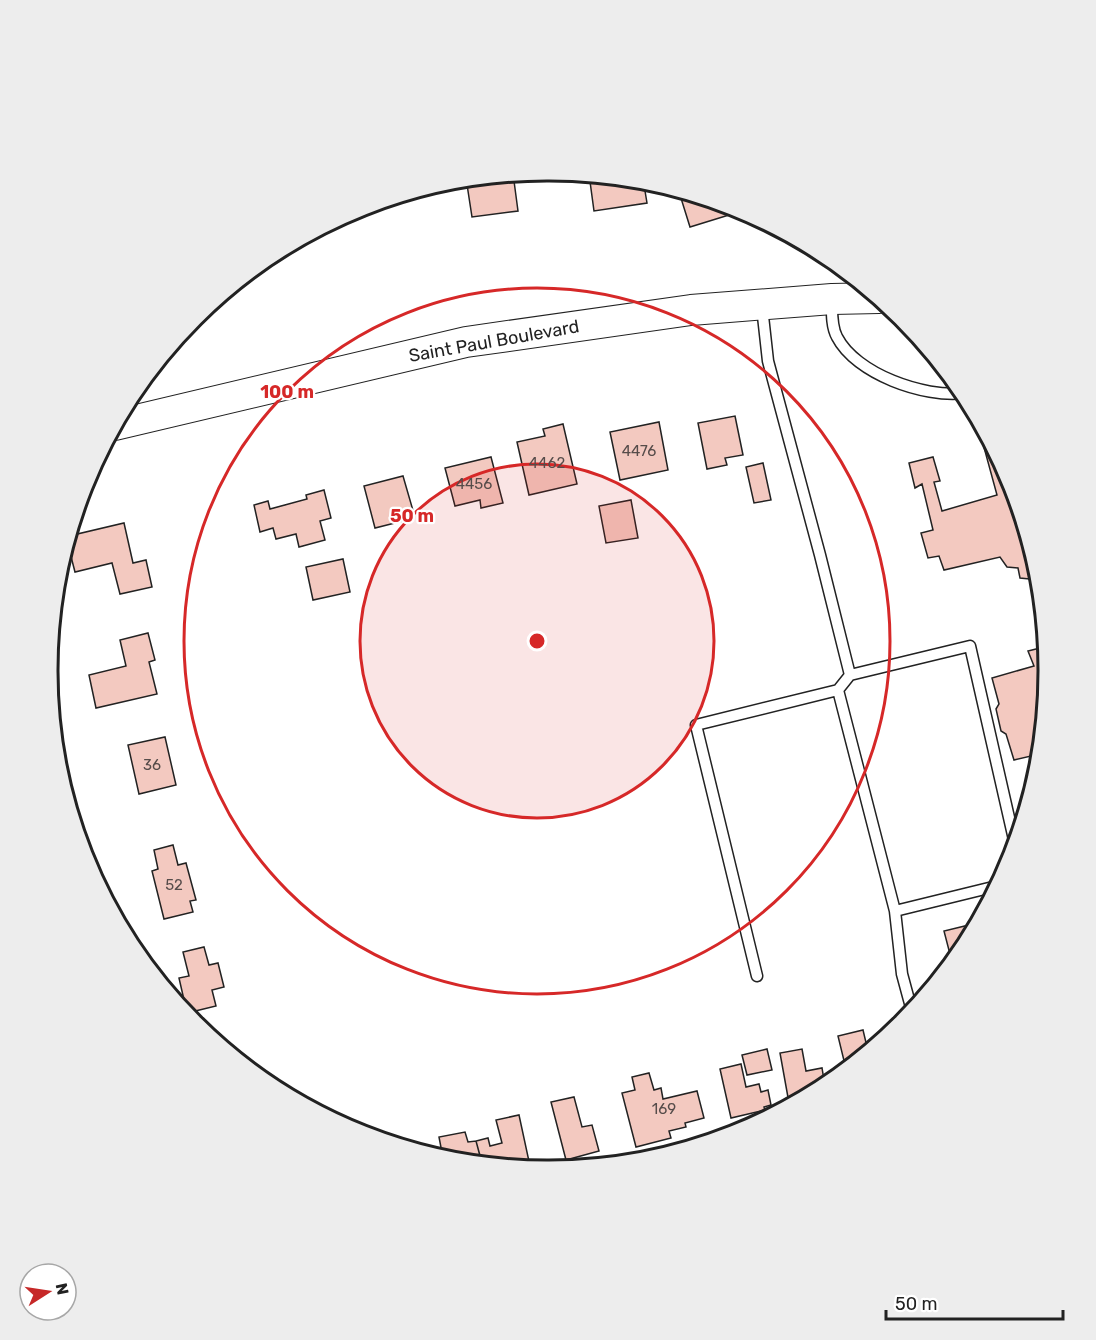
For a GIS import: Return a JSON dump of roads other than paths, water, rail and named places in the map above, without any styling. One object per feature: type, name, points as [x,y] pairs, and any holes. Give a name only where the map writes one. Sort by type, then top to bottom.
[{"type":"street","name":"Saint Paul Boulevard","points":[[126,422],[466,342],[670,312],[866,298]]},
{"type":"lane","points":[[832,299],[836,336],[850,356],[885,378],[922,390],[951,392]]},
{"type":"lane","points":[[761,304],[768,361],[850,675]]},
{"type":"lane","points":[[757,976],[696,726],[838,690],[850,675],[969,646],[1011,829]]},
{"type":"lane","points":[[838,690],[895,911],[902,974],[909,1000]]},
{"type":"lane","points":[[895,911],[986,889]]}]
